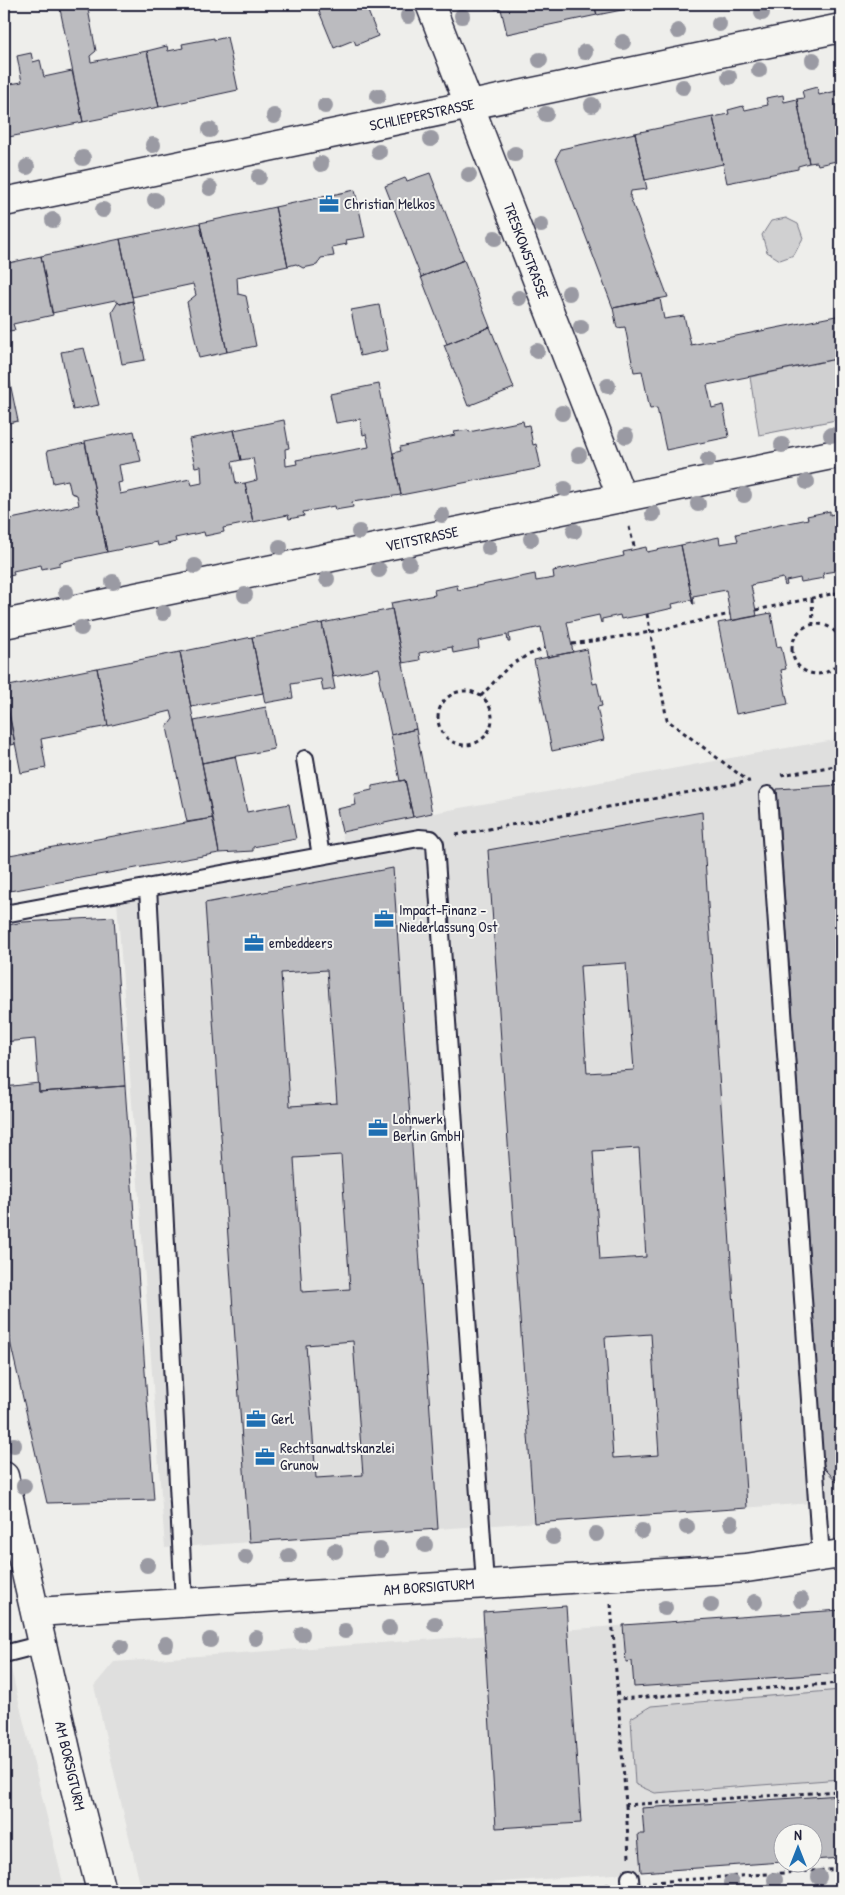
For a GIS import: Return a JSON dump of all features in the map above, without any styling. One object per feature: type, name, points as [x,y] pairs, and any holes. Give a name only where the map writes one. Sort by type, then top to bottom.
[{"type":"street","name":"TRESKOWSTRASSE","points":[[430,4],[622,498]]},
{"type":"street","name":"SCHLIEPERSTRASSE","points":[[4,202],[841,28]]},
{"type":"street","name":"VEITSTRASSE","points":[[4,624],[841,453]]},
{"type":"street","name":"AM BORSIGTURM","points":[[4,1476],[100,1891]]},
{"type":"street","name":"AM BORSIGTURM","points":[[36,1612],[746,1568],[835,1558]]},
{"type":"lane","points":[[305,759],[321,856]]},
{"type":"lane","points":[[768,795],[835,1558]]},
{"type":"lane","points":[[4,914],[419,838],[431,839],[435,844],[485,1584]]},
{"type":"lane","points":[[148,888],[184,1603]]},
{"type":"lane","points":[[4,1654],[43,1644]]},
{"type":"path","points":[[629,526],[635,550]]},
{"type":"path","points":[[756,610],[841,592]]},
{"type":"path","points":[[812,598],[812,624]]},
{"type":"path","points":[[647,614],[667,720],[768,795]]},
{"type":"path","points":[[572,644],[651,632],[730,614]]},
{"type":"path","points":[[812,624],[831,629],[836,633],[841,644],[840,657],[837,663],[821,673],[802,669],[792,653],[793,640],[796,635],[812,624]]},
{"type":"path","points":[[481,696],[508,667],[526,656],[546,648]]},
{"type":"path","points":[[460,691],[474,692],[481,696],[492,713],[491,727],[487,734],[476,743],[470,745],[449,740],[440,729],[438,723],[438,716],[443,702],[454,693],[460,691]]},
{"type":"path","points":[[776,776],[841,765]]},
{"type":"path","points":[[431,839],[758,779]]},
{"type":"path","points":[[611,1599],[631,1884]]},
{"type":"path","points":[[618,1699],[841,1683]]},
{"type":"path","points":[[626,1805],[841,1791]]},
{"type":"path","points":[[517,1891],[841,1869]]},
{"type":"shaded area","points":[[786,218],[798,224],[803,238],[794,255],[780,260],[767,252],[762,235],[771,221]]},
{"type":"shaded area","points":[[841,358],[841,419],[759,435],[750,377]]},
{"type":"shaded area","points":[[841,739],[841,1501],[165,1548],[116,887],[344,844],[342,832],[439,812]]},
{"type":"shaded area","points":[[841,1610],[841,1858],[822,1859],[822,1822],[772,1822],[772,1863],[378,1891],[148,1891],[140,1884],[94,1686],[114,1662]]},
{"type":"shaded area","points":[[4,1641],[7,1653],[65,1891],[4,1891]]},
{"type":"shaded area","points":[[841,1690],[841,1779],[655,1793],[635,1784],[631,1718],[651,1706]]},
{"type":"building","points":[[59,4],[87,4],[96,51],[90,56],[91,62],[147,51],[159,107],[83,122]]},
{"type":"building","points":[[316,4],[365,4],[378,36],[356,45],[354,40],[334,48]]},
{"type":"building","points":[[494,4],[594,4],[597,15],[507,34],[501,9],[495,9]]},
{"type":"building","points":[[594,4],[651,4],[597,15]]},
{"type":"building","points":[[227,37],[238,90],[159,107],[147,51],[167,46],[168,51],[183,48],[182,44]]},
{"type":"building","points":[[31,53],[33,62],[40,60],[44,77],[72,71],[83,122],[4,138],[4,85],[22,82],[17,56]]},
{"type":"building","points":[[817,87],[819,95],[841,90],[841,160],[818,165],[817,162],[809,163],[797,99],[804,98],[802,91]]},
{"type":"building","points":[[783,95],[784,102],[797,99],[809,163],[798,166],[798,169],[727,183],[713,117],[729,114],[728,110],[743,106],[745,110],[768,105],[766,98]]},
{"type":"building","points":[[713,117],[723,164],[645,180],[635,133]]},
{"type":"building","points":[[635,133],[647,189],[631,191],[630,197],[668,297],[613,308],[556,158],[561,149]]},
{"type":"building","points":[[430,173],[464,260],[421,277],[385,186],[405,178],[407,181]]},
{"type":"building","points":[[355,190],[365,237],[346,240],[347,244],[332,247],[334,256],[321,258],[317,265],[303,268],[296,264],[288,266],[275,207]]},
{"type":"building","points":[[275,207],[288,266],[237,277],[238,294],[246,296],[256,346],[227,352],[200,223]]},
{"type":"building","points":[[200,223],[227,352],[199,358],[187,302],[196,295],[193,284],[132,297],[120,239]]},
{"type":"building","points":[[120,239],[133,301],[120,304],[115,300],[52,313],[41,256]]},
{"type":"building","points":[[41,256],[53,315],[13,324],[15,330],[4,332],[4,264]]},
{"type":"building","points":[[464,260],[490,327],[447,344],[421,277]]},
{"type":"building","points":[[660,299],[664,319],[684,316],[691,345],[841,315],[841,358],[707,385],[712,408],[723,405],[729,437],[666,450],[657,408],[650,409],[642,371],[634,372],[625,327],[617,328],[613,308]]},
{"type":"building","points":[[133,301],[145,360],[122,364],[112,312],[118,302],[120,304]]},
{"type":"building","points":[[379,305],[388,350],[360,356],[351,310]]},
{"type":"building","points":[[490,327],[514,388],[468,406],[444,345]]},
{"type":"building","points":[[84,348],[99,405],[73,410],[61,352]]},
{"type":"building","points":[[4,364],[6,364],[18,421],[4,424]]},
{"type":"building","points":[[379,384],[401,495],[352,502],[353,507],[335,510],[334,506],[303,512],[304,516],[289,519],[288,515],[253,522],[245,483],[257,480],[253,458],[241,460],[234,430],[284,420],[289,448],[285,449],[286,466],[297,464],[296,460],[369,447],[366,434],[363,435],[360,419],[336,423],[330,394]]},
{"type":"building","points":[[523,421],[524,426],[529,425],[533,445],[536,444],[541,468],[401,495],[393,453],[401,451],[400,447],[455,435],[454,432],[468,430],[469,432]]},
{"type":"building","points":[[234,430],[241,460],[232,462],[236,484],[245,483],[253,522],[223,528],[224,532],[205,536],[204,532],[175,538],[176,542],[158,546],[157,542],[107,552],[85,441],[134,431],[141,461],[119,465],[122,482],[118,483],[120,494],[190,479],[192,485],[202,483],[201,466],[195,467],[189,439]]},
{"type":"building","points":[[85,443],[107,552],[60,562],[60,565],[42,569],[41,565],[13,571],[14,575],[4,577],[4,524],[7,524],[6,520],[79,505],[77,495],[71,493],[68,480],[53,483],[47,451]]},
{"type":"building","points":[[830,511],[830,515],[841,512],[841,574],[837,575],[836,571],[823,573],[824,578],[801,582],[800,578],[786,581],[787,585],[785,586],[783,578],[751,585],[757,616],[731,621],[726,590],[693,596],[693,604],[681,545],[719,537],[720,544],[738,541],[736,534],[808,519],[807,516]]},
{"type":"building","points":[[681,545],[693,604],[691,600],[672,604],[673,608],[647,614],[621,619],[620,615],[602,619],[602,623],[599,615],[567,622],[573,652],[547,657],[541,627],[509,634],[510,642],[508,642],[507,635],[478,641],[479,648],[453,653],[452,647],[419,653],[420,660],[403,663],[391,603],[435,595],[434,590],[457,585],[458,590],[535,574],[536,581],[554,578],[553,571],[624,556],[623,552],[646,547],[647,552]]},
{"type":"building","points":[[392,609],[416,729],[391,735],[379,680],[381,677],[379,668],[333,677],[322,623]]},
{"type":"building","points":[[771,613],[777,647],[781,646],[786,669],[781,670],[788,704],[736,714],[718,623]]},
{"type":"building","points":[[322,623],[335,689],[323,691],[321,679],[291,684],[293,698],[265,703],[252,637]]},
{"type":"building","points":[[252,637],[263,693],[191,707],[180,652]]},
{"type":"building","points":[[587,649],[593,684],[597,683],[602,706],[597,707],[604,740],[552,751],[534,660]]},
{"type":"building","points":[[180,652],[213,818],[187,822],[167,727],[173,719],[171,711],[108,726],[97,668]]},
{"type":"building","points":[[97,668],[108,726],[41,739],[46,768],[21,773],[4,687]]},
{"type":"building","points":[[4,691],[15,744],[4,747]]},
{"type":"building","points":[[266,707],[274,749],[202,763],[194,721]]},
{"type":"building","points":[[416,729],[432,813],[413,817],[405,780],[400,781],[391,735]]},
{"type":"building","points":[[235,756],[247,812],[289,804],[296,839],[253,847],[253,851],[219,853],[202,763]]},
{"type":"building","points":[[405,780],[413,817],[342,832],[337,809],[356,805],[354,794],[372,790],[372,786]]},
{"type":"building","points":[[841,785],[841,1486],[826,1470],[823,1463],[777,789]]},
{"type":"building","points":[[702,812],[747,1508],[534,1523],[488,850]],"holes":[[[626,963],[634,1070],[587,1073],[580,966]],[[639,1148],[646,1257],[600,1260],[593,1151]],[[651,1334],[659,1455],[613,1458],[605,1337]]]},
{"type":"building","points":[[213,818],[219,853],[4,892],[4,856]]},
{"type":"building","points":[[393,868],[438,1529],[249,1542],[205,903]],"holes":[[[327,970],[337,1103],[290,1106],[281,973]],[[341,1155],[350,1289],[302,1292],[294,1158]],[[353,1341],[363,1475],[316,1478],[306,1345]]]},
{"type":"building","points":[[114,917],[125,1086],[39,1092],[35,1039],[4,1042],[4,926],[23,922]]},
{"type":"building","points":[[39,1083],[39,1092],[125,1086],[154,1500],[47,1503],[4,1315],[4,1087]]},
{"type":"building","points":[[566,1606],[581,1823],[496,1828],[483,1612]]},
{"type":"building","points":[[841,1610],[841,1673],[634,1687],[632,1661],[626,1662],[623,1625]]},
{"type":"building","points":[[841,1795],[841,1858],[822,1859],[822,1822],[772,1822],[772,1863],[641,1872],[638,1834],[644,1834],[642,1808]]},
{"type":"place","name":"Christian Melkos","points":[[329,204]]},
{"type":"place","name":"Impact-Finanz - Niederlassung Ost","points":[[384,919]]},
{"type":"place","name":"embeddeers","points":[[254,943]]},
{"type":"place","name":"Lohnwerk Berlin GmbH","points":[[378,1128]]},
{"type":"place","name":"Gerl","points":[[256,1419]]},
{"type":"place","name":"Rechtsanwaltskanzlei Grunow","points":[[265,1457]]}]
